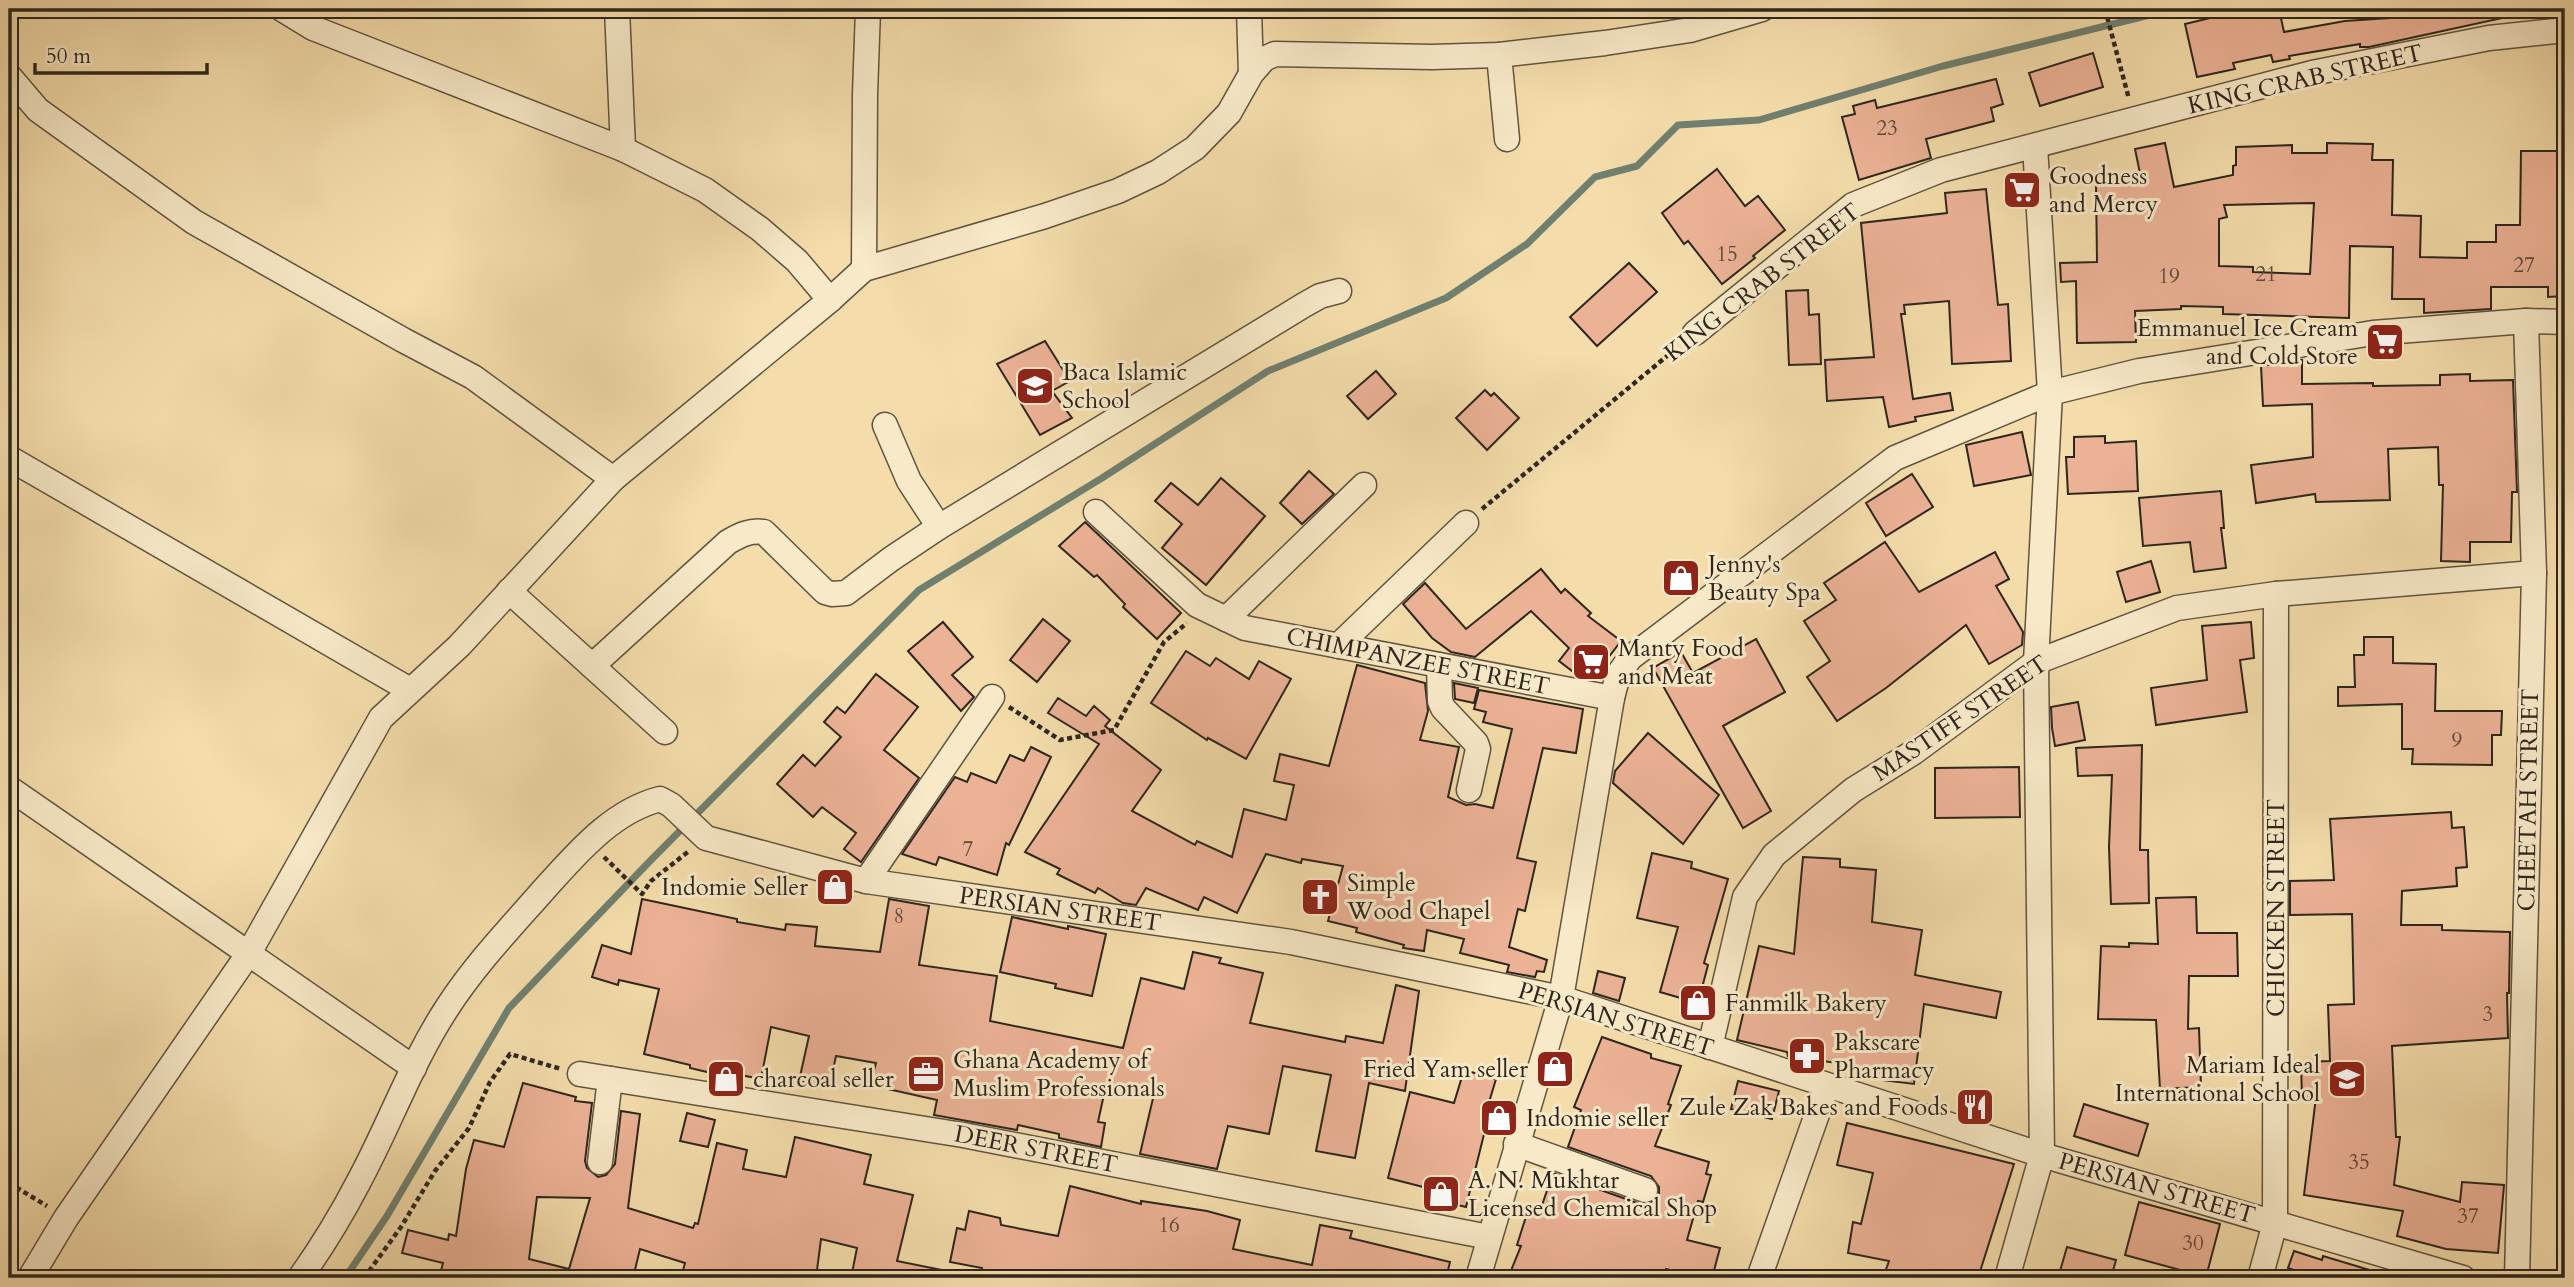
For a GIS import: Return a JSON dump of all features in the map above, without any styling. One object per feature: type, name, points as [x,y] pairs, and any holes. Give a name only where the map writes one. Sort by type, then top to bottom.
[{"type":"street","points":[[282,9],[313,28],[623,149],[705,190],[760,229],[797,261],[830,300]]},
{"type":"street","points":[[617,9],[623,149]]},
{"type":"street","points":[[864,269],[868,9]]},
{"type":"street","points":[[1249,9],[1251,74]]},
{"type":"street","points":[[30,1278],[66,1218],[249,953],[376,727],[410,690],[459,646],[613,479],[864,269],[1045,216],[1118,191],[1158,172],[1195,148],[1230,113],[1251,74],[1264,59],[1275,54],[1432,57],[1499,55],[1690,30],[1762,9]]},
{"type":"street","name":"KING CRAB STREET","points":[[1695,334],[1853,205],[1941,170],[2312,73],[2489,38],[2565,30]]},
{"type":"street","points":[[1499,55],[1507,139]]},
{"type":"street","points":[[9,76],[38,110],[194,222],[403,341],[473,377],[613,479]]},
{"type":"street","points":[[2007,1278],[2042,1155],[2036,662],[2050,393],[2035,146]]},
{"type":"street","points":[[592,666],[740,535],[755,531],[764,532],[825,592],[839,595],[854,589],[891,559],[939,527],[1304,305],[1320,296],[1339,291]]},
{"type":"street","points":[[1478,1278],[1561,998],[1612,698],[1618,675],[1630,658],[1895,458],[2050,393],[2139,371],[2373,333],[2526,321],[2565,322]]},
{"type":"street","name":"CHEETAH STREET","points":[[2517,1278],[2534,573],[2526,321]]},
{"type":"street","points":[[885,425],[909,481],[939,527]]},
{"type":"street","points":[[9,458],[410,690]]},
{"type":"street","points":[[1226,619],[1364,485]]},
{"type":"street","name":"CHIMPANZEE STREET","points":[[1096,512],[1197,605],[1245,628],[1612,698]]},
{"type":"street","points":[[1338,646],[1466,523]]},
{"type":"street","name":"MASTIFF STREET","points":[[1710,1047],[1745,897],[1774,855],[1853,790],[1914,752],[2036,662],[2177,608],[2276,594],[2534,573]]},
{"type":"street","points":[[509,591],[665,732]]},
{"type":"street","name":"CHICKEN STREET","points":[[2260,1278],[2275,1223],[2276,594]]},
{"type":"street","points":[[1439,665],[1440,701],[1443,708],[1476,743],[1478,749],[1469,790]]},
{"type":"street","points":[[866,881],[992,697]]},
{"type":"street","points":[[9,788],[414,1068]]},
{"type":"street","points":[[300,1278],[358,1183],[414,1068],[447,1008],[486,955],[588,841],[645,803],[660,799],[671,805],[704,835]]},
{"type":"street","name":"PERSIAN STREET","points":[[704,835],[866,881],[1290,942],[1561,998],[2042,1155],[2463,1278]]},
{"type":"street","name":"DEER STREET","points":[[580,1074],[963,1135],[1489,1237]]},
{"type":"street","points":[[600,1162],[610,1079]]},
{"type":"street","points":[[1759,1278],[1827,1086]]},
{"type":"street","points":[[1516,1144],[1645,1190]]},
{"type":"path","points":[[2105,9],[2135,121]]},
{"type":"path","name":"KING CRAB STREET","points":[[1466,523],[1695,334]]},
{"type":"path","points":[[992,697],[1060,740],[1114,730],[1164,642],[1203,608]]},
{"type":"path","points":[[603,856],[642,894],[651,881],[704,835]]},
{"type":"path","points":[[364,1278],[401,1227],[435,1171],[469,1128],[489,1082],[510,1054],[580,1074]]},
{"type":"path","points":[[9,1183],[66,1218]]},
{"type":"path","points":[[330,1273],[340,1278]]},
{"type":"building","points":[[2226,9],[2279,9],[2284,32],[2345,21],[2419,16],[2416,9],[2506,9],[2507,17],[2369,47],[2360,47],[2360,44],[2289,56],[2290,59],[2273,62],[2271,55],[2233,63],[2235,69],[2197,77],[2185,24],[2227,14]]},
{"type":"building","points":[[2093,53],[2103,87],[2040,106],[2029,73]]},
{"type":"building","points":[[1996,79],[2003,104],[1991,108],[1994,121],[1926,139],[1931,158],[1859,180],[1842,117],[1855,114],[1853,106],[1875,100],[1877,108]]},
{"type":"building","points":[[2165,143],[2174,187],[2233,175],[2236,147],[2292,145],[2292,153],[2327,153],[2327,143],[2373,144],[2372,160],[2393,160],[2392,215],[2421,216],[2420,257],[2467,258],[2467,242],[2496,242],[2496,225],[2520,225],[2521,151],[2565,151],[2565,296],[2548,297],[2548,287],[2491,287],[2491,309],[2424,313],[2424,299],[2392,299],[2393,247],[2350,246],[2349,318],[2223,314],[2223,307],[2181,306],[2181,309],[2135,311],[2136,342],[2077,343],[2076,281],[2061,282],[2060,263],[2097,262],[2096,184],[2142,183],[2135,149]],"holes":[[[2314,203],[2310,274],[2253,272],[2253,267],[2219,266],[2219,219],[2227,217],[2224,205]]]},
{"type":"building","points":[[1717,169],[1745,206],[1758,196],[1785,230],[1722,284],[1688,241],[1684,244],[1662,213]]},
{"type":"building","points":[[1986,189],[1998,305],[2008,304],[2011,361],[1952,364],[1949,301],[1904,305],[1905,314],[1901,314],[1913,399],[1950,393],[1953,410],[1915,417],[1916,421],[1889,427],[1883,397],[1827,401],[1825,360],[1874,357],[1861,223],[1947,213],[1945,193]]},
{"type":"building","points":[[1629,263],[1657,292],[1597,346],[1570,317]]},
{"type":"building","points":[[1808,290],[1809,315],[1819,314],[1821,364],[1789,365],[1786,291]]},
{"type":"building","name":"Baca Islamic School","points":[[1045,341],[1070,381],[1052,391],[1072,418],[1040,435],[997,364]]},
{"type":"building","points":[[2302,360],[2302,384],[2440,385],[2440,375],[2470,374],[2470,381],[2513,380],[2517,492],[2512,492],[2511,542],[2470,542],[2470,562],[2441,561],[2443,485],[2439,485],[2438,447],[2388,449],[2390,500],[2316,502],[2315,494],[2256,503],[2251,465],[2313,457],[2312,404],[2263,406],[2261,366]]},
{"type":"building","points":[[1376,371],[1396,394],[1368,419],[1347,396]]},
{"type":"building","points":[[1485,390],[1491,396],[1494,393],[1519,418],[1487,450],[1456,418]]},
{"type":"building","points":[[2022,432],[2031,475],[1974,486],[1966,445]]},
{"type":"building","points":[[2105,436],[2105,443],[2136,441],[2138,491],[2068,494],[2066,457],[2074,457],[2074,437]]},
{"type":"building","points":[[1309,471],[1334,494],[1302,524],[1280,503]]},
{"type":"building","points":[[1912,474],[1933,507],[1886,536],[1866,503]]},
{"type":"building","points":[[1221,478],[1265,516],[1206,585],[1162,548],[1182,524],[1155,501],[1171,483],[1198,505]]},
{"type":"building","points":[[2221,491],[2224,528],[2221,528],[2226,568],[2194,572],[2190,542],[2143,546],[2139,498]]},
{"type":"building","points":[[1085,522],[1181,613],[1157,639],[1123,607],[1125,604],[1097,575],[1094,577],[1059,546]]},
{"type":"building","points":[[1885,542],[1919,592],[1995,552],[2009,579],[1996,586],[2023,632],[2022,645],[1989,664],[1966,625],[1886,688],[1837,721],[1807,677],[1830,661],[1804,621],[1836,600],[1824,583]]},
{"type":"building","points":[[2151,561],[2160,592],[2126,602],[2117,572]]},
{"type":"building","points":[[1541,569],[1561,593],[1565,589],[1591,613],[1588,616],[1621,641],[1592,679],[1580,677],[1559,661],[1569,648],[1531,611],[1475,657],[1451,652],[1432,638],[1403,604],[1425,583],[1466,629]]},
{"type":"building","points":[[1043,619],[1070,641],[1037,682],[1010,660]]},
{"type":"building","points":[[943,622],[973,657],[952,675],[974,697],[961,711],[908,651]]},
{"type":"building","points":[[2251,622],[2254,658],[2240,660],[2247,712],[2156,725],[2151,688],[2207,680],[2202,626]]},
{"type":"building","points":[[2364,637],[2393,637],[2393,663],[2436,664],[2435,711],[2502,711],[2501,735],[2492,735],[2492,765],[2412,764],[2413,749],[2402,749],[2402,704],[2338,706],[2338,687],[2355,687],[2354,655],[2364,655]]},
{"type":"building","points":[[1756,639],[1785,692],[1723,726],[1771,811],[1743,828],[1653,668],[1681,652],[1693,673]]},
{"type":"building","points":[[1186,651],[1210,666],[1216,658],[1249,679],[1259,661],[1291,679],[1246,759],[1208,738],[1207,740],[1151,703]]},
{"type":"building","points":[[1357,665],[1425,683],[1428,711],[1420,740],[1459,747],[1448,797],[1466,805],[1493,808],[1512,729],[1483,722],[1486,712],[1474,709],[1479,690],[1583,709],[1576,753],[1543,748],[1517,858],[1536,862],[1525,911],[1518,909],[1509,947],[1547,960],[1544,972],[1537,971],[1535,977],[1507,972],[1509,965],[1460,953],[1464,939],[1427,930],[1424,951],[1403,948],[1404,945],[1356,932],[1357,928],[1328,921],[1343,866],[1302,859],[1301,863],[1266,854],[1237,913],[1204,897],[1198,910],[1146,888],[1136,905],[1123,903],[1098,888],[1095,893],[1057,874],[1060,869],[1025,852],[1099,744],[1048,713],[1058,698],[1086,716],[1094,706],[1110,720],[1105,726],[1161,770],[1132,811],[1195,845],[1197,841],[1232,857],[1244,809],[1286,820],[1294,785],[1274,781],[1280,754],[1329,766]]},
{"type":"building","points":[[876,674],[918,707],[884,750],[919,778],[861,862],[844,849],[856,833],[822,807],[813,817],[777,784],[803,755],[815,766],[841,737],[824,722],[837,707],[845,713]]},
{"type":"building","points":[[1454,683],[1478,688],[1474,703],[1455,699]]},
{"type":"building","points":[[2078,702],[2085,740],[2055,746],[2051,707]]},
{"type":"building","points":[[1648,733],[1719,795],[1683,844],[1613,783],[1615,771]]},
{"type":"building","points":[[2142,745],[2140,850],[2148,850],[2149,903],[2111,904],[2109,847],[2112,775],[2078,776],[2076,748]]},
{"type":"building","points":[[1031,747],[1051,757],[1009,845],[1006,843],[997,875],[939,857],[936,865],[902,854],[955,777],[967,782],[971,773],[996,783],[1010,755],[1024,761]]},
{"type":"building","points":[[2019,767],[2020,817],[1935,818],[1935,768]]},
{"type":"building","points":[[2451,812],[2452,828],[2464,827],[2467,867],[2456,868],[2457,886],[2402,891],[2401,925],[2442,925],[2442,930],[2510,932],[2508,1038],[2392,1046],[2396,1137],[2400,1137],[2394,1185],[2460,1202],[2462,1182],[2504,1185],[2498,1253],[2446,1249],[2397,1236],[2403,1211],[2304,1195],[2316,1097],[2302,1098],[2301,1062],[2330,1061],[2328,1005],[2354,1004],[2352,914],[2290,915],[2290,881],[2334,880],[2330,819]]},
{"type":"building","points":[[1652,853],[1692,862],[1691,868],[1728,879],[1704,963],[1708,965],[1698,1003],[1660,992],[1678,927],[1637,918]]},
{"type":"building","points":[[1803,857],[1840,859],[1840,867],[1876,870],[1872,922],[1922,930],[1915,975],[2001,992],[1996,1018],[1924,1004],[1914,1084],[1873,1079],[1874,1071],[1836,1069],[1837,1063],[1788,1056],[1787,1052],[1737,1040],[1759,946],[1794,954]]},
{"type":"building","points":[[2196,897],[2197,933],[2237,933],[2238,976],[2189,976],[2188,1029],[2199,1028],[2201,1087],[2160,1089],[2156,1020],[2098,1019],[2101,946],[2158,944],[2156,898]]},
{"type":"building","points":[[642,899],[737,919],[737,922],[785,930],[786,924],[817,927],[815,946],[880,952],[889,899],[929,906],[919,965],[997,976],[990,1021],[1123,1048],[1141,978],[1184,989],[1193,952],[1221,958],[1219,963],[1263,973],[1250,1023],[1345,1042],[1346,1036],[1383,1043],[1396,985],[1419,991],[1405,1091],[1369,1083],[1355,1158],[1316,1151],[1331,1075],[1283,1066],[1269,1134],[1228,1126],[1217,1169],[1140,1154],[1154,1094],[1106,1085],[1098,1122],[1105,1123],[1101,1147],[1018,1125],[1017,1130],[934,1115],[937,1100],[870,1085],[876,1063],[836,1056],[829,1088],[799,1081],[809,1036],[771,1027],[761,1079],[725,1072],[724,1076],[690,1068],[690,1065],[644,1054],[659,989],[619,980],[618,985],[592,977],[602,945],[631,954]]},
{"type":"building","points":[[1012,917],[1106,934],[1092,996],[1055,988],[1056,984],[1000,972]]},
{"type":"building","points":[[1598,971],[1625,978],[1619,1001],[1593,993]]},
{"type":"building","points":[[1602,1037],[1651,1054],[1651,1058],[1681,1066],[1668,1104],[1671,1105],[1655,1146],[1709,1162],[1706,1174],[1711,1175],[1703,1202],[1698,1201],[1687,1240],[1720,1248],[1712,1278],[1701,1278],[1666,1269],[1663,1278],[1508,1278],[1521,1246],[1517,1245],[1529,1207],[1540,1211],[1553,1173],[1640,1204],[1648,1204],[1659,1196],[1659,1187],[1651,1176],[1568,1147],[1581,1110],[1574,1107]]},
{"type":"building","points":[[1464,1070],[1496,1079],[1466,1207],[1433,1199],[1435,1190],[1388,1178],[1410,1092],[1454,1103]]},
{"type":"building","points":[[1738,1081],[1779,1091],[1772,1119],[1731,1109]]},
{"type":"building","points":[[523,1083],[576,1097],[575,1101],[592,1103],[585,1161],[587,1168],[598,1177],[606,1175],[615,1164],[621,1111],[640,1114],[628,1208],[693,1228],[695,1223],[698,1224],[717,1143],[747,1150],[743,1169],[786,1177],[795,1137],[871,1155],[864,1184],[913,1195],[897,1261],[942,1270],[942,1278],[851,1278],[857,1248],[821,1239],[816,1278],[681,1278],[685,1263],[640,1249],[633,1278],[439,1278],[443,1263],[402,1253],[408,1230],[448,1240],[449,1234],[456,1236],[466,1169],[474,1140],[504,1147]],"holes":[[[537,1197],[590,1198],[569,1269],[529,1259]]]},
{"type":"building","points":[[2084,1104],[2148,1124],[2138,1156],[2074,1136]]},
{"type":"building","points":[[687,1113],[715,1120],[708,1147],[680,1141]]},
{"type":"building","points":[[1847,1123],[2014,1164],[1978,1278],[1883,1278],[1889,1261],[1848,1253],[1853,1222],[1861,1224],[1873,1173],[1837,1165]]},
{"type":"building","points":[[1070,1186],[1141,1204],[1141,1201],[1207,1211],[1240,1220],[1233,1249],[1312,1265],[1320,1225],[1352,1231],[1350,1238],[1450,1262],[1446,1278],[980,1278],[982,1268],[950,1262],[957,1228],[965,1230],[969,1211],[1000,1218],[1001,1225],[1058,1236]]},
{"type":"building","points":[[2139,1202],[2220,1224],[2206,1277],[2125,1255]]},
{"type":"building","points":[[2067,1247],[2116,1260],[2111,1278],[2058,1278]]},
{"type":"building","points":[[2294,1251],[2322,1260],[2323,1256],[2383,1274],[2382,1278],[2316,1278],[2288,1268]]},
{"type":"waterway","points":[[345,1278],[387,1216],[509,1008],[650,861],[919,590],[1102,478],[1268,371],[1446,298],[1527,244],[1595,177],[1637,166],[1678,125],[1759,120],[1943,66],[2174,9]]},
{"type":"place","name":"Goodness and Mercy","points":[[2022,190]]},
{"type":"place","name":"Emmanuel Ice Cream and Cold Store","points":[[2385,342]]},
{"type":"place","name":"Baca Islamic School","points":[[1035,386]]},
{"type":"place","name":"Jenny's Beauty Spa","points":[[1681,578]]},
{"type":"place","name":"Manty Food and Meat","points":[[1591,662]]},
{"type":"place","name":"Indomie Seller","points":[[835,887]]},
{"type":"place","name":"Simple Wood Chapel","points":[[1320,897]]},
{"type":"place","name":"Fanmilk Bakery","points":[[1698,1003]]},
{"type":"place","name":"Pakscare Pharmacy","points":[[1807,1056]]},
{"type":"place","name":"Fried Yam seller","points":[[1555,1069]]},
{"type":"place","name":"Ghana Academy of Muslim Professionals","points":[[926,1074]]},
{"type":"place","name":"charcoal seller","points":[[726,1079]]},
{"type":"place","name":"Mariam Ideal International School","points":[[2347,1079]]},
{"type":"place","name":"Zule Zak Bakes and Foods","points":[[1975,1107]]},
{"type":"place","name":"Indomie seller","points":[[1499,1118]]},
{"type":"place","name":"A. N. Mukhtar Licensed Chemical Shop","points":[[1441,1194]]}]
